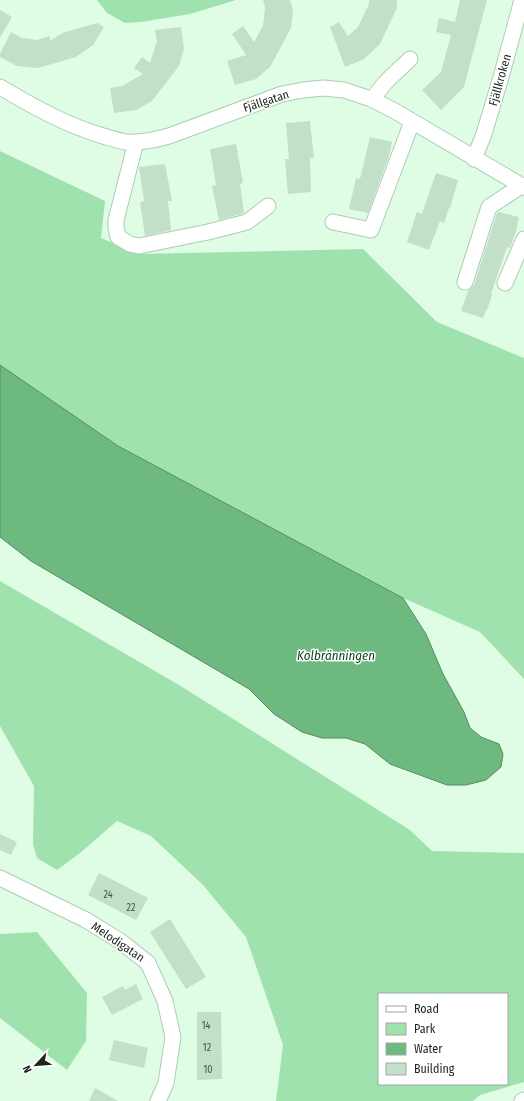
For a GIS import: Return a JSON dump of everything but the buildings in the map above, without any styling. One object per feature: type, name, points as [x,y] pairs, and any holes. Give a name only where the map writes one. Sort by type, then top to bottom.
[{"type":"street","name":"Fjällkroken","points":[[474,159],[484,134],[522,2]]},
{"type":"street","points":[[373,100],[383,86],[410,59]]},
{"type":"street","name":"Fjällgatan","points":[[0,87],[67,123],[86,131],[126,142],[153,141],[282,94],[323,88],[344,90],[373,100],[522,187]]},
{"type":"street","points":[[333,222],[371,230],[412,122]]},
{"type":"street","points":[[136,142],[116,220],[118,237],[130,244],[139,246],[208,232],[247,222],[268,206]]},
{"type":"street","points":[[465,282],[489,207],[522,187]]},
{"type":"street","points":[[505,283],[524,239]]},
{"type":"street","name":"Melodigatan","points":[[0,878],[86,920],[120,941],[148,963],[165,1000],[173,1037],[166,1083],[158,1101]]},
{"type":"green space","points":[[97,0],[236,0],[190,14],[141,22],[125,23],[107,13]]},
{"type":"green space","points":[[0,151],[105,201],[101,238],[140,254],[363,249],[437,322],[524,358],[524,679],[480,632],[403,598],[118,446],[0,365]]},
{"type":"green space","points":[[0,581],[179,685],[410,830],[432,851],[524,853],[524,1082],[480,1095],[473,1101],[276,1101],[283,1045],[246,937],[203,885],[151,836],[117,821],[80,853],[57,870],[37,858],[33,845],[34,786],[0,726]]},
{"type":"green space","points":[[37,932],[87,993],[86,1041],[67,1070],[0,1018],[0,934]]},
{"type":"water","name":"Kolbränningen","points":[[0,365],[118,446],[403,598],[426,634],[443,674],[464,712],[470,728],[481,737],[499,744],[503,754],[501,767],[486,780],[466,785],[447,785],[390,764],[365,744],[346,738],[322,738],[302,732],[274,714],[249,689],[31,561],[0,537]]}]
